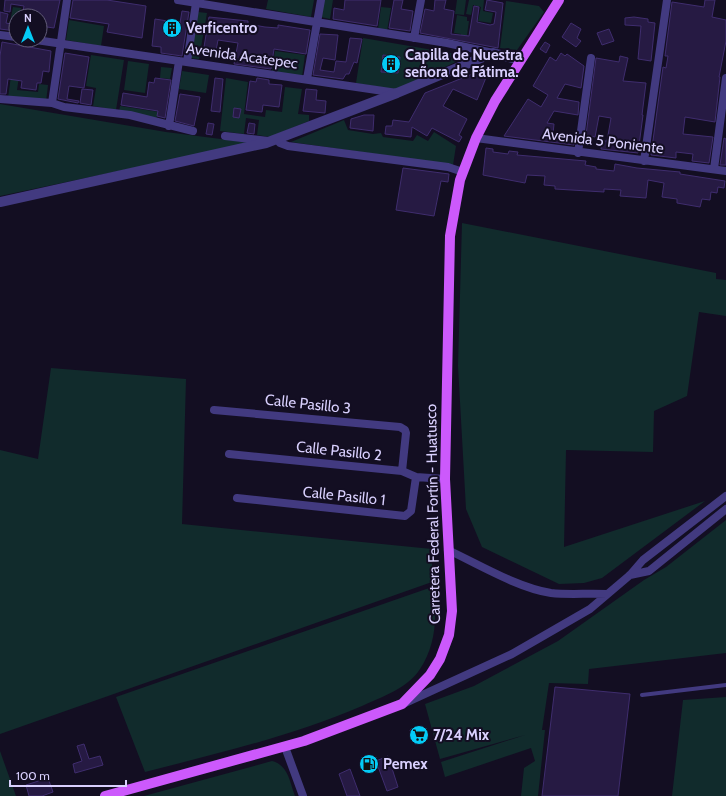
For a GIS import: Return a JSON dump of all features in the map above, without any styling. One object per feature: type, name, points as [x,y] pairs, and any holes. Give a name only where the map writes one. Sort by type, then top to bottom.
[{"type":"main road","name":"Carretera Federal Fortín - Huatusco","points":[[105,796],[285,747],[402,704],[430,675],[440,659],[449,635],[452,611],[445,479],[450,236],[460,180],[476,138],[495,101],[558,0]]},
{"type":"street","points":[[52,103],[67,0]]},
{"type":"street","points":[[182,0],[414,38],[504,54],[520,60]]},
{"type":"street","points":[[307,80],[321,0]]},
{"type":"street","points":[[414,38],[421,0]]},
{"type":"street","points":[[644,161],[667,0]]},
{"type":"street","points":[[169,126],[196,3]]},
{"type":"street","name":"Avenida Acatepec","points":[[48,42],[397,93]]},
{"type":"street","points":[[0,202],[271,141],[397,93],[493,53]]},
{"type":"street","points":[[578,153],[591,58]]},
{"type":"street","points":[[714,169],[726,78]]},
{"type":"street","points":[[0,99],[52,103],[64,107],[130,115],[193,131]]},
{"type":"street","points":[[225,136],[271,141],[288,146],[448,167],[464,172]]},
{"type":"street","name":"Avenida 5 Poniente","points":[[476,138],[578,153],[726,171]]},
{"type":"street","name":"Calle Pasillo 3","points":[[214,410],[400,427],[405,430],[406,433],[402,472]]},
{"type":"street","name":"Calle Pasillo 2","points":[[229,454],[402,472],[416,477],[445,479]]},
{"type":"street","name":"Calle Pasillo 1","points":[[237,498],[405,516],[411,511],[416,477]]},
{"type":"street","points":[[402,704],[512,654],[590,609],[630,575],[642,560],[726,496]]},
{"type":"street","points":[[630,575],[649,571],[726,509]]},
{"type":"street","points":[[448,550],[517,582],[538,590],[568,594],[607,594]]},
{"type":"street","points":[[285,747],[303,796]]},
{"type":"lane","points":[[642,695],[726,685]]},
{"type":"green space","points":[[268,0],[314,0],[311,17],[266,9]]},
{"type":"green space","points":[[324,0],[333,0],[330,19],[321,17]]},
{"type":"green space","points":[[457,0],[466,0],[464,15],[455,14]]},
{"type":"green space","points":[[469,0],[484,0],[483,11],[493,13],[491,23],[478,21],[481,7],[473,5],[471,15],[466,14]]},
{"type":"green space","points":[[506,1],[539,6],[544,12],[517,50],[500,48]]},
{"type":"green space","points":[[381,7],[391,8],[387,31],[378,29]]},
{"type":"green space","points":[[198,12],[207,13],[199,59],[189,58]]},
{"type":"green space","points":[[457,15],[467,17],[467,21],[469,21],[466,42],[462,42],[463,38],[460,37],[461,34],[454,33]]},
{"type":"green space","points":[[69,20],[104,26],[101,46],[66,40]]},
{"type":"green space","points":[[363,38],[468,56],[397,90],[356,83]]},
{"type":"green space","points":[[275,51],[305,55],[302,77],[272,72]]},
{"type":"green space","points":[[91,55],[124,60],[116,110],[93,106],[96,88],[86,86]]},
{"type":"green space","points":[[128,61],[149,64],[145,93],[124,90]]},
{"type":"green space","points":[[161,67],[172,68],[170,79],[160,78]]},
{"type":"green space","points":[[182,71],[209,75],[206,93],[179,89]]},
{"type":"green space","points":[[11,76],[19,77],[17,90],[38,92],[39,84],[48,85],[46,102],[8,98]]},
{"type":"green space","points":[[226,78],[248,82],[244,114],[265,117],[266,110],[282,112],[285,87],[302,89],[298,114],[309,115],[309,121],[270,137],[257,135],[259,120],[246,118],[244,134],[220,131]]},
{"type":"green space","points":[[0,104],[166,132],[252,143],[0,196]]},
{"type":"green space","points":[[120,106],[159,112],[156,119],[119,112]]},
{"type":"green space","points":[[344,120],[348,130],[373,134],[381,133],[383,137],[413,141],[417,135],[428,141],[434,132],[456,146],[453,165],[291,142]]},
{"type":"green space","points":[[462,223],[716,273],[716,279],[726,280],[726,316],[699,312],[687,396],[654,411],[653,452],[566,450],[564,547],[705,501],[602,578],[584,583],[559,584],[482,547],[466,509],[458,366]]},
{"type":"green space","points":[[51,368],[186,379],[182,524],[432,549],[432,582],[0,734],[0,450],[38,459]]},
{"type":"green space","points":[[726,520],[726,653],[589,669],[588,684],[549,683],[542,730],[545,730],[538,796],[521,796],[524,768],[535,761],[531,748],[445,777],[441,762],[525,735],[440,759],[425,704],[474,686],[558,641],[644,580],[666,567]]},
{"type":"green space","points":[[432,587],[435,618],[429,650],[425,660],[415,676],[402,687],[336,717],[282,735],[145,772],[116,697]]},
{"type":"green space","points":[[726,697],[726,796],[672,796],[683,700]]},
{"type":"green space","points":[[0,751],[16,796],[0,796]]},
{"type":"green space","points":[[272,761],[282,766],[285,770],[295,796],[144,796]]},
{"type":"building","points":[[5,0],[60,0],[54,28],[48,27],[48,8],[24,8],[24,6],[11,4],[10,8],[8,8],[8,12],[4,11]]},
{"type":"building","points":[[73,0],[107,0],[146,6],[142,38],[107,32],[109,24],[70,18]]},
{"type":"building","points":[[345,0],[381,0],[377,26],[333,19],[334,8],[344,10]]},
{"type":"building","points":[[394,0],[403,0],[401,9],[413,11],[410,31],[389,28]]},
{"type":"building","points":[[435,0],[446,0],[444,9],[454,11],[451,34],[469,36],[474,6],[479,7],[477,22],[490,25],[494,24],[496,12],[485,10],[487,0],[503,3],[498,48],[420,33],[425,9],[434,11]]},
{"type":"building","points":[[705,0],[715,0],[712,17],[726,20],[726,41],[719,77],[715,122],[685,117],[683,134],[713,137],[709,163],[692,161],[693,154],[676,152],[676,158],[651,155],[663,67],[666,68],[668,56],[665,56],[672,2],[704,7]]},
{"type":"building","points":[[182,11],[189,12],[182,56],[161,53],[161,47],[152,46],[155,19],[180,23]]},
{"type":"building","points":[[0,12],[8,14],[6,23],[8,23],[8,30],[0,29]]},
{"type":"building","points":[[209,17],[248,21],[248,24],[265,27],[278,28],[278,25],[310,30],[306,54],[274,49],[271,69],[234,64],[238,43],[218,40],[215,56],[203,53]]},
{"type":"building","points":[[634,17],[648,19],[648,22],[655,23],[651,61],[638,59],[641,26],[625,25],[625,18]]},
{"type":"building","points":[[571,23],[581,29],[577,38],[581,41],[576,47],[562,37]]},
{"type":"building","points":[[609,29],[614,41],[602,45],[597,33]]},
{"type":"building","points":[[320,34],[338,35],[335,60],[323,58],[320,70],[334,72],[336,61],[346,62],[350,38],[362,39],[357,63],[354,62],[349,74],[346,74],[343,79],[313,75]]},
{"type":"building","points":[[2,42],[8,43],[8,48],[35,48],[51,51],[49,72],[43,71],[41,83],[37,83],[36,90],[21,88],[22,81],[8,79],[6,94],[0,94],[0,56]]},
{"type":"building","points":[[545,42],[550,45],[546,53],[540,49]]},
{"type":"building","points":[[65,53],[89,57],[84,88],[69,86],[67,99],[79,101],[78,103],[58,99]]},
{"type":"building","points":[[561,53],[565,56],[567,54],[584,66],[581,88],[565,84],[557,98],[579,102],[578,115],[554,111],[547,123],[554,124],[553,134],[575,137],[574,145],[504,136],[528,99],[541,107],[548,95],[533,86],[550,57],[556,61]]},
{"type":"building","name":"Capilla de Nuestra señora de Fátima.","points":[[383,55],[400,57],[398,73],[381,72]]},
{"type":"building","points":[[620,56],[628,58],[623,81],[646,83],[638,153],[601,149],[602,141],[607,141],[611,118],[599,116],[595,137],[586,135],[596,58],[619,62]]},
{"type":"building","points":[[485,69],[489,70],[477,100],[453,89],[443,106],[467,119],[459,135],[462,137],[459,142],[432,128],[427,136],[412,127],[411,137],[385,134],[386,126],[392,126],[393,120],[409,122],[425,93]]},
{"type":"building","points":[[155,78],[171,80],[165,118],[157,116],[158,111],[121,105],[123,93],[147,97],[149,82],[154,83]]},
{"type":"building","points":[[215,78],[223,79],[220,112],[211,111]]},
{"type":"building","points":[[257,78],[269,80],[269,84],[282,85],[279,107],[263,105],[262,112],[246,110],[250,81],[256,82]]},
{"type":"building","points":[[82,89],[93,90],[91,105],[80,103]]},
{"type":"building","points":[[306,89],[317,90],[316,100],[326,101],[325,113],[303,111]]},
{"type":"building","points":[[180,94],[200,97],[194,126],[175,121]]},
{"type":"building","points":[[234,108],[241,109],[239,118],[233,117]]},
{"type":"building","points":[[364,115],[374,115],[373,131],[350,128],[351,119]]},
{"type":"building","points":[[208,123],[214,124],[212,135],[206,134]]},
{"type":"building","points":[[249,123],[255,124],[254,134],[247,133]]},
{"type":"building","points":[[724,138],[726,139],[726,165],[720,165]]},
{"type":"building","points":[[486,148],[493,149],[493,152],[508,154],[509,151],[518,152],[517,155],[586,161],[585,165],[596,167],[596,169],[614,171],[615,164],[637,168],[680,172],[680,174],[725,181],[724,188],[718,187],[717,193],[711,192],[710,200],[702,199],[700,207],[677,203],[677,199],[662,197],[664,183],[648,180],[646,198],[620,196],[621,190],[604,189],[604,192],[555,189],[555,186],[544,185],[545,176],[527,175],[525,183],[483,175]]},
{"type":"building","points":[[403,168],[449,174],[448,182],[441,181],[434,216],[396,210]]},
{"type":"building","points":[[555,687],[630,694],[618,796],[542,796]]},
{"type":"building","name":"7/24 Mix","points":[[422,726],[427,740],[415,744],[410,730]]},
{"type":"building","points":[[84,744],[89,759],[100,756],[103,765],[75,773],[73,764],[82,761],[77,746]]},
{"type":"building","points":[[388,756],[398,787],[387,791],[376,761]]},
{"type":"building","points":[[350,769],[360,796],[347,796],[339,774]]},
{"type":"building","points":[[48,778],[53,792],[42,796],[29,796],[26,785]]},
{"type":"place","name":"Verficentro","points":[[172,28]]},
{"type":"place","name":"Capilla de Nuestra señora de Fátima.","points":[[391,64]]},
{"type":"place","name":"7/24 Mix","points":[[419,735]]},
{"type":"place","name":"Pemex","points":[[369,764]]}]
